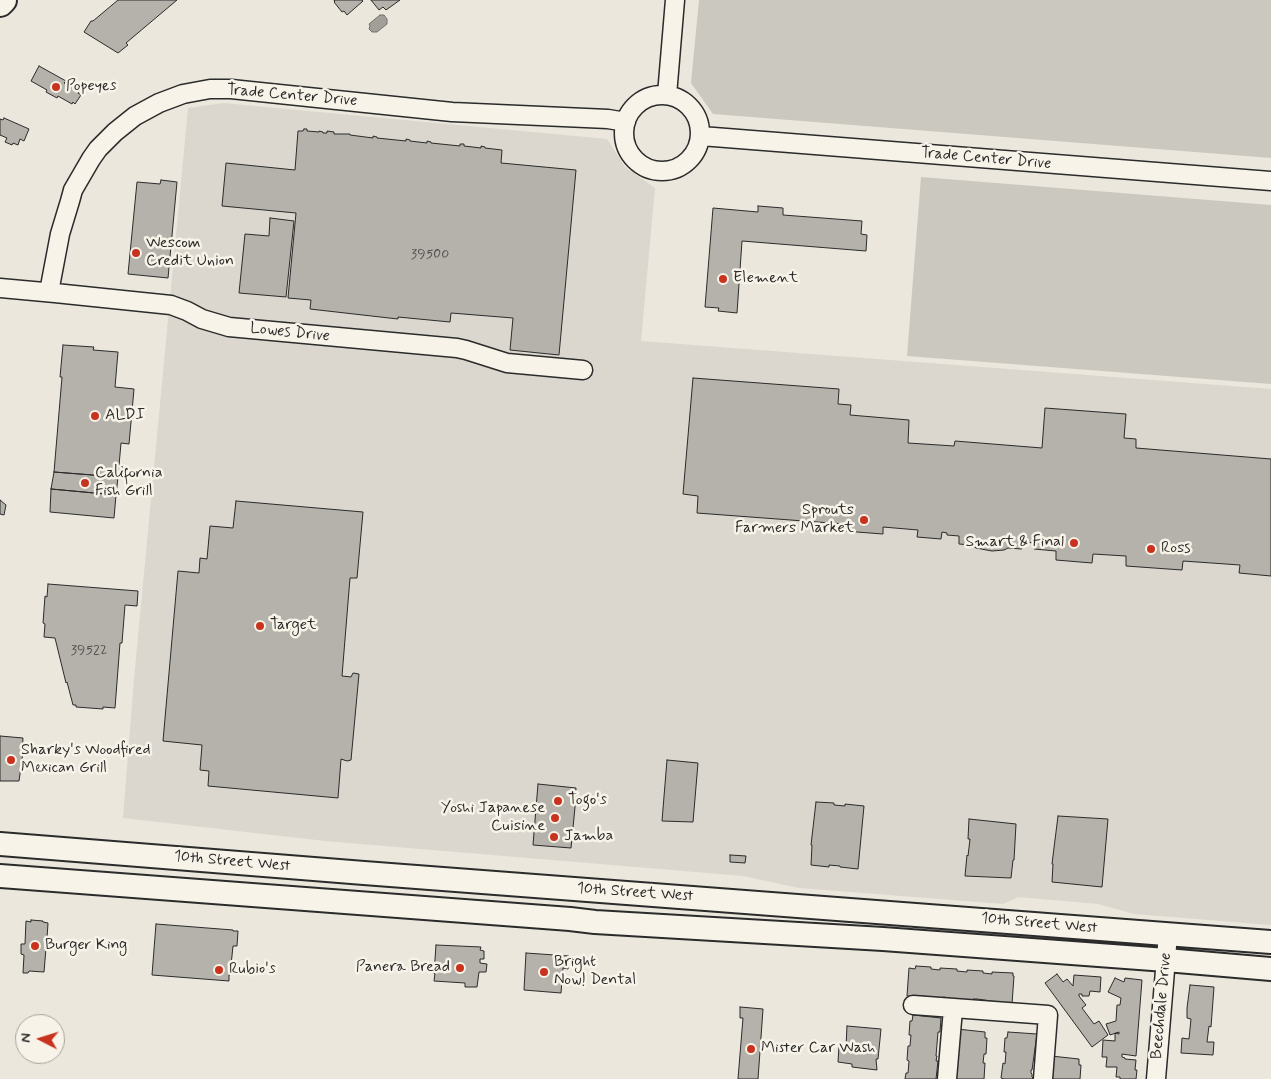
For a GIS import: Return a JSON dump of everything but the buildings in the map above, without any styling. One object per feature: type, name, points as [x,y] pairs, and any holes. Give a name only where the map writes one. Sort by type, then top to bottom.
[{"type":"highway","points":[[0,4],[3,0]]},
{"type":"main road","name":"10th Street West","points":[[0,844],[1271,942]]},
{"type":"main road","points":[[164,889],[221,879],[318,886],[344,871]]},
{"type":"main road","name":"10th Street West","points":[[0,876],[595,922],[883,939],[1271,969]]},
{"type":"main road","points":[[346,903],[369,890],[415,891],[462,880]]},
{"type":"street","points":[[667,95],[675,0]]},
{"type":"street","name":"Trade Center Drive","points":[[49,292],[60,234],[73,190],[91,159],[115,132],[135,116],[159,103],[183,94],[231,88],[452,112],[608,119],[626,122]]},
{"type":"street","points":[[654,95],[667,95],[685,101],[694,111],[700,123],[701,136],[698,149],[690,160],[679,168],[666,172],[653,171],[644,167],[633,158],[626,147],[624,134],[626,122],[632,110],[641,101],[654,95]]},
{"type":"street","name":"Trade Center Drive","points":[[701,136],[1271,181]]},
{"type":"street","name":"Lowes Drive","points":[[0,288],[170,305],[202,319],[229,327],[456,348],[507,363],[583,370]]},
{"type":"street","name":"Beechdale Drive","points":[[1156,1079],[1168,934]]},
{"type":"street","points":[[914,1005],[1048,1015],[1044,1079]]},
{"type":"street","points":[[947,1079],[953,1008]]},
{"type":"shaded area","points":[[699,0],[1271,0],[1271,158],[713,114],[691,83]]},
{"type":"shaded area","points":[[380,15],[384,15],[387,19],[387,24],[377,32],[372,32],[369,29],[369,24]]},
{"type":"shaded area","points":[[223,103],[607,139],[625,167],[655,188],[641,341],[1271,389],[1271,925],[1134,914],[1098,904],[1018,897],[1003,904],[799,888],[743,876],[325,841],[123,818],[134,679],[188,108]]},
{"type":"shaded area","points":[[921,177],[1271,205],[1271,384],[907,356]]},
{"type":"place","name":"Popeyes","points":[[56,87]]},
{"type":"place","name":"Wescom Credit Union","points":[[136,253]]},
{"type":"place","name":"Element","points":[[723,279]]},
{"type":"place","name":"ALDI","points":[[95,416]]},
{"type":"place","name":"California Fish Grill","points":[[85,483]]},
{"type":"place","name":"Sprouts Farmers Market","points":[[864,520]]},
{"type":"place","name":"Smart & Final","points":[[1074,543]]},
{"type":"place","name":"Ross","points":[[1151,549]]},
{"type":"place","name":"Target","points":[[260,626]]},
{"type":"place","name":"Sharky's Woodfired Mexican Grill","points":[[11,760]]},
{"type":"place","name":"Togo's","points":[[558,801]]},
{"type":"place","name":"Yoshi Japanese Cuisine","points":[[555,818]]},
{"type":"place","name":"Jamba","points":[[554,837]]},
{"type":"place","name":"Burger King","points":[[35,946]]},
{"type":"place","name":"Panera Bread","points":[[460,968]]},
{"type":"place","name":"Rubio's","points":[[219,970]]},
{"type":"place","name":"Bright Now! Dental","points":[[544,972]]},
{"type":"place","name":"Mister Car Wash","points":[[751,1049]]}]
